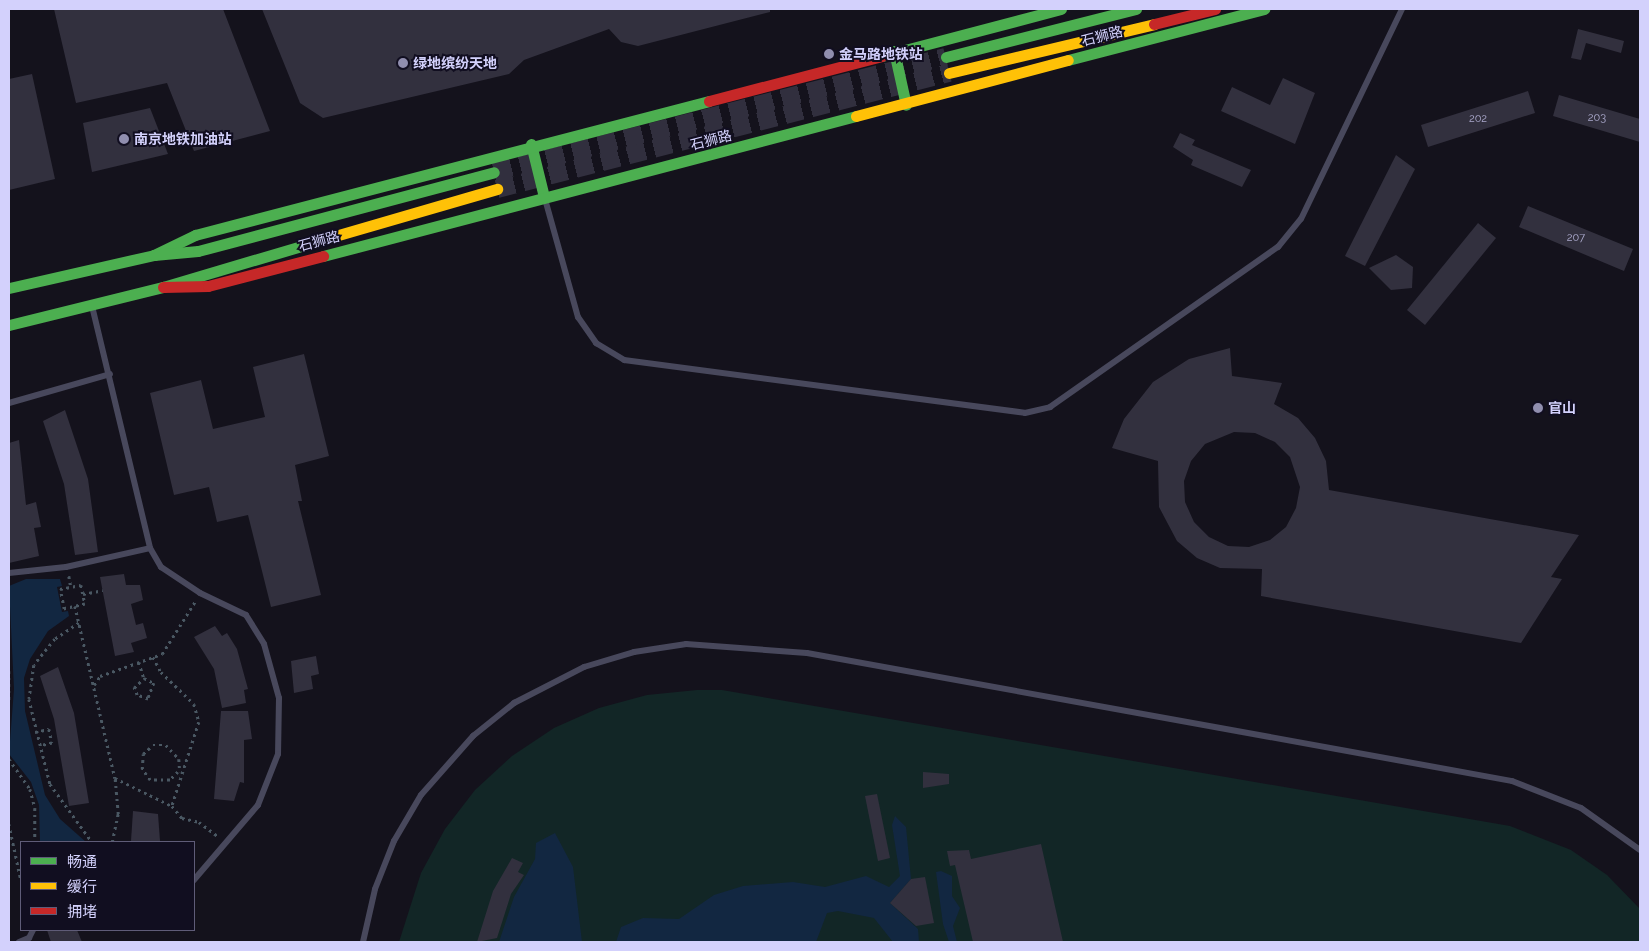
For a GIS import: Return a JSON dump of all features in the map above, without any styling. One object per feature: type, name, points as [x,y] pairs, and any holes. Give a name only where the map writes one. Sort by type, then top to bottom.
[{"type":"street","name":"石狮路","points":[[154,255],[195,235],[531,144],[1061,9]]},
{"type":"street","name":"石狮路","points":[[946,57],[1136,9]]},
{"type":"street","name":"石狮路","points":[[949,73],[1215,9]]},
{"type":"street","name":"石狮路","points":[[163,287],[208,286],[906,105],[1264,9]]},
{"type":"street","points":[[894,51],[906,105]]},
{"type":"street","points":[[531,144],[544,198]]},
{"type":"street","name":"石狮路","points":[[9,288],[154,255],[198,251],[494,172]]},
{"type":"street","name":"石狮路","points":[[9,325],[163,287],[497,189]]},
{"type":"lane","points":[[544,198],[578,317],[596,343],[624,360],[1033,411],[1050,407],[1278,247],[1301,219],[1402,9]]},
{"type":"lane","points":[[91,305],[110,374],[150,548],[161,567],[200,593],[246,615],[264,644],[280,698],[278,754],[258,804],[195,879]]},
{"type":"lane","points":[[9,403],[110,374]]},
{"type":"lane","points":[[9,573],[66,567],[150,548]]},
{"type":"lane","points":[[363,942],[378,881],[407,817],[437,774],[473,736],[514,703],[584,667],[634,652],[686,644],[808,653],[1512,781],[1581,808],[1640,850]]},
{"type":"lane","points":[[19,942],[29,938],[32,931]]},
{"type":"path","points":[[81,585],[85,604],[75,606],[64,609],[60,589],[81,585]]},
{"type":"path","points":[[83,594],[103,590]]},
{"type":"path","points":[[94,685],[100,676],[153,657],[169,647],[200,593]]},
{"type":"path","points":[[75,606],[115,778],[118,814],[112,841]]},
{"type":"path","points":[[78,624],[55,639],[34,665],[29,699],[39,746],[60,804],[91,841]]},
{"type":"path","points":[[153,657],[161,672],[194,704],[199,722],[179,772],[170,780],[150,780],[142,769],[143,754],[153,745],[166,745],[180,759],[179,772],[172,806]]},
{"type":"path","points":[[140,662],[144,678],[155,689],[148,699],[137,696],[134,688],[144,678]]},
{"type":"path","points":[[9,670],[9,703]]},
{"type":"path","points":[[36,732],[49,729],[52,743],[39,746]]},
{"type":"path","points":[[9,759],[30,790],[35,808],[36,841]]},
{"type":"path","points":[[115,778],[172,806],[182,818],[199,822],[227,843]]},
{"type":"path","points":[[9,824],[20,875]]},
{"type":"green space","points":[[697,690],[722,690],[1510,826],[1571,850],[1607,875],[1640,909],[1640,942],[399,942],[421,873],[445,829],[475,790],[512,756],[554,728],[599,708],[647,695]]},
{"type":"water","points":[[26,579],[60,579],[62,586],[57,587],[62,612],[68,611],[69,616],[48,631],[30,659],[24,678],[25,711],[45,795],[60,819],[85,841],[40,841],[39,805],[31,782],[9,754],[14,689],[9,586]]},
{"type":"water","points":[[895,816],[906,827],[911,879],[890,903],[918,929],[919,942],[893,942],[874,918],[838,911],[827,913],[816,942],[616,942],[621,927],[643,918],[679,919],[714,895],[743,886],[793,882],[825,887],[866,876],[889,887],[900,876],[892,825]]},
{"type":"water","points":[[555,833],[573,867],[582,942],[499,942],[514,897],[535,859],[536,843]]},
{"type":"water","points":[[941,871],[952,876],[952,896],[960,908],[953,926],[957,942],[949,942],[943,924],[936,872]]},
{"type":"building","points":[[54,9],[223,9],[270,131],[194,151],[167,83],[76,103]]},
{"type":"building","name":"绿地缤纷天地","points":[[262,9],[770,9],[770,12],[638,46],[621,42],[609,29],[524,60],[509,74],[323,118],[300,103]]},
{"type":"building","points":[[1578,29],[1624,41],[1621,53],[1586,43],[1581,60],[1571,58]]},
{"type":"building","points":[[32,74],[55,179],[9,190],[9,79]]},
{"type":"building","points":[[1283,78],[1315,93],[1295,144],[1221,111],[1232,87],[1270,105]]},
{"type":"building","points":[[1528,91],[1535,113],[1428,147],[1421,125]]},
{"type":"building","points":[[1559,95],[1640,119],[1640,142],[1553,116]]},
{"type":"building","name":"南京地铁加油站","points":[[150,108],[168,154],[92,172],[83,123]]},
{"type":"building","points":[[1180,133],[1195,140],[1192,145],[1251,170],[1242,187],[1191,165],[1193,160],[1173,147]]},
{"type":"building","points":[[1396,155],[1415,169],[1365,266],[1345,256]]},
{"type":"building","points":[[1528,206],[1633,249],[1624,271],[1519,227]]},
{"type":"building","points":[[1478,223],[1496,238],[1425,325],[1407,310]]},
{"type":"building","points":[[1396,255],[1413,267],[1412,288],[1391,290],[1369,268]]},
{"type":"building","points":[[1230,348],[1232,376],[1282,383],[1274,404],[1298,418],[1315,438],[1326,461],[1329,490],[1579,535],[1551,577],[1562,579],[1521,643],[1261,596],[1262,569],[1220,568],[1197,558],[1177,541],[1159,507],[1158,461],[1112,448],[1124,419],[1153,382],[1189,359]],"holes":[[[1234,432],[1255,433],[1275,442],[1290,457],[1300,487],[1296,508],[1286,527],[1270,540],[1249,547],[1228,546],[1209,537],[1194,522],[1185,502],[1184,481],[1191,461],[1205,444]]]},
{"type":"building","points":[[304,354],[329,456],[295,465],[302,501],[298,501],[321,595],[271,607],[248,515],[217,522],[209,487],[174,495],[150,393],[201,380],[213,429],[265,417],[253,367]]},
{"type":"building","points":[[65,410],[88,479],[98,552],[75,555],[64,484],[43,421]]},
{"type":"building","points":[[19,440],[26,505],[36,502],[41,527],[34,528],[39,556],[9,563],[9,443]]},
{"type":"building","points":[[124,574],[126,585],[140,585],[143,600],[131,604],[136,625],[143,623],[147,638],[131,643],[134,652],[115,656],[100,577]]},
{"type":"building","points":[[215,626],[222,636],[227,633],[237,649],[248,689],[244,690],[246,703],[222,708],[214,669],[194,637]]},
{"type":"building","points":[[316,656],[319,674],[311,676],[313,689],[294,693],[291,661]]},
{"type":"building","points":[[58,667],[74,713],[89,803],[69,806],[54,719],[40,676]]},
{"type":"building","points":[[221,711],[248,711],[252,739],[244,740],[244,783],[240,782],[234,801],[214,799]]},
{"type":"building","points":[[923,772],[949,774],[949,784],[923,788]]},
{"type":"building","points":[[877,794],[890,858],[878,861],[865,796]]},
{"type":"building","points":[[133,811],[158,814],[160,841],[131,841]]},
{"type":"building","points":[[1041,844],[1063,942],[973,942],[955,865],[950,866],[947,851],[969,850],[971,859]]},
{"type":"building","points":[[512,858],[523,863],[518,872],[524,875],[511,894],[497,938],[477,942],[493,891]]},
{"type":"building","points":[[925,877],[934,923],[916,926],[890,903],[911,879]]},
{"type":"building","points":[[47,931],[77,931],[82,942],[51,942]]},
{"type":"tunnel","points":[[494,172],[946,57]]},
{"type":"tunnel","points":[[497,189],[949,73]]},
{"type":"traffic: fast","points":[[882,56],[1061,9]]},
{"type":"traffic: fast","points":[[946,57],[1136,9]]},
{"type":"traffic: fast","points":[[1068,60],[1264,9]]},
{"type":"traffic: fast","points":[[894,51],[906,105]]},
{"type":"traffic: fast","points":[[154,255],[195,235],[709,101]]},
{"type":"traffic: fast","points":[[323,256],[856,116]]},
{"type":"traffic: fast","points":[[531,144],[544,197]]},
{"type":"traffic: fast","points":[[9,288],[154,255],[198,251],[494,172]]},
{"type":"traffic: fast","points":[[9,325],[163,287],[335,236]]},
{"type":"traffic: slow","points":[[949,73],[1154,24]]},
{"type":"traffic: slow","points":[[856,116],[1068,60]]},
{"type":"traffic: slow","points":[[335,236],[497,189]]},
{"type":"traffic: jam","points":[[1154,24],[1215,9]]},
{"type":"traffic: jam","points":[[709,101],[882,56]]},
{"type":"traffic: jam","points":[[163,287],[208,286],[323,256]]},
{"type":"place","name":"金马路地铁站","points":[[829,54]]},
{"type":"place","name":"绿地缤纷天地","points":[[403,63]]},
{"type":"place","name":"南京地铁加油站","points":[[124,139]]},
{"type":"place","name":"官山","points":[[1538,408]]}]
